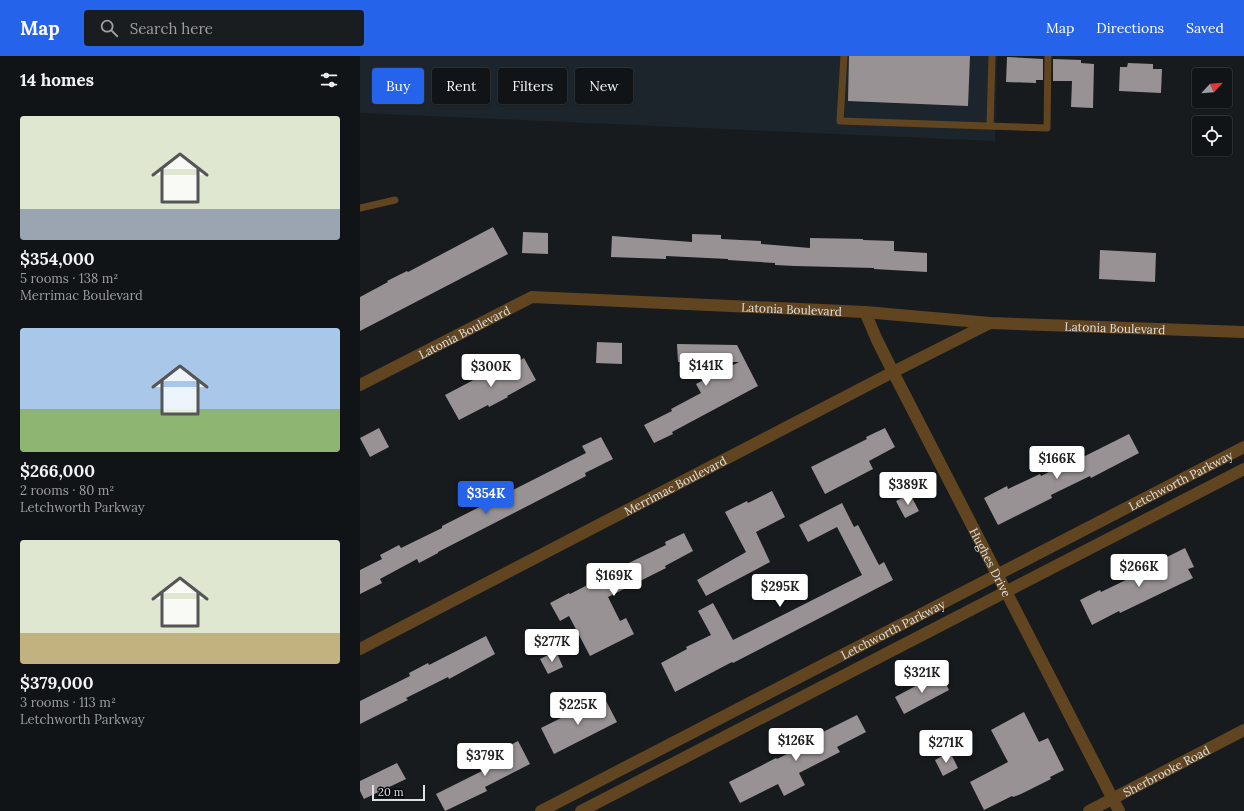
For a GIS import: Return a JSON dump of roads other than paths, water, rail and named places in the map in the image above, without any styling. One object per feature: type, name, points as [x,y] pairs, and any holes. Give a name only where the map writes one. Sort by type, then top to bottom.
[{"type":"street","name":"Latonia Boulevard","points":[[360,385],[532,297],[865,312],[990,323],[1244,332]]},
{"type":"street","name":"Hughes Drive","points":[[865,312],[876,340],[1119,811]]},
{"type":"street","name":"Merrimac Boulevard","points":[[360,649],[990,323]]},
{"type":"street","name":"Letchworth Parkway","points":[[541,811],[1244,447]]},
{"type":"street","name":"Letchworth Parkway","points":[[581,811],[1244,469]]},
{"type":"street","name":"Sherbrooke Road","points":[[1088,811],[1244,730]]},
{"type":"lane","points":[[844,56],[840,121],[1048,128],[1048,56]]},
{"type":"lane","points":[[990,126],[992,56]]},
{"type":"lane","points":[[360,208],[395,200]]}]
